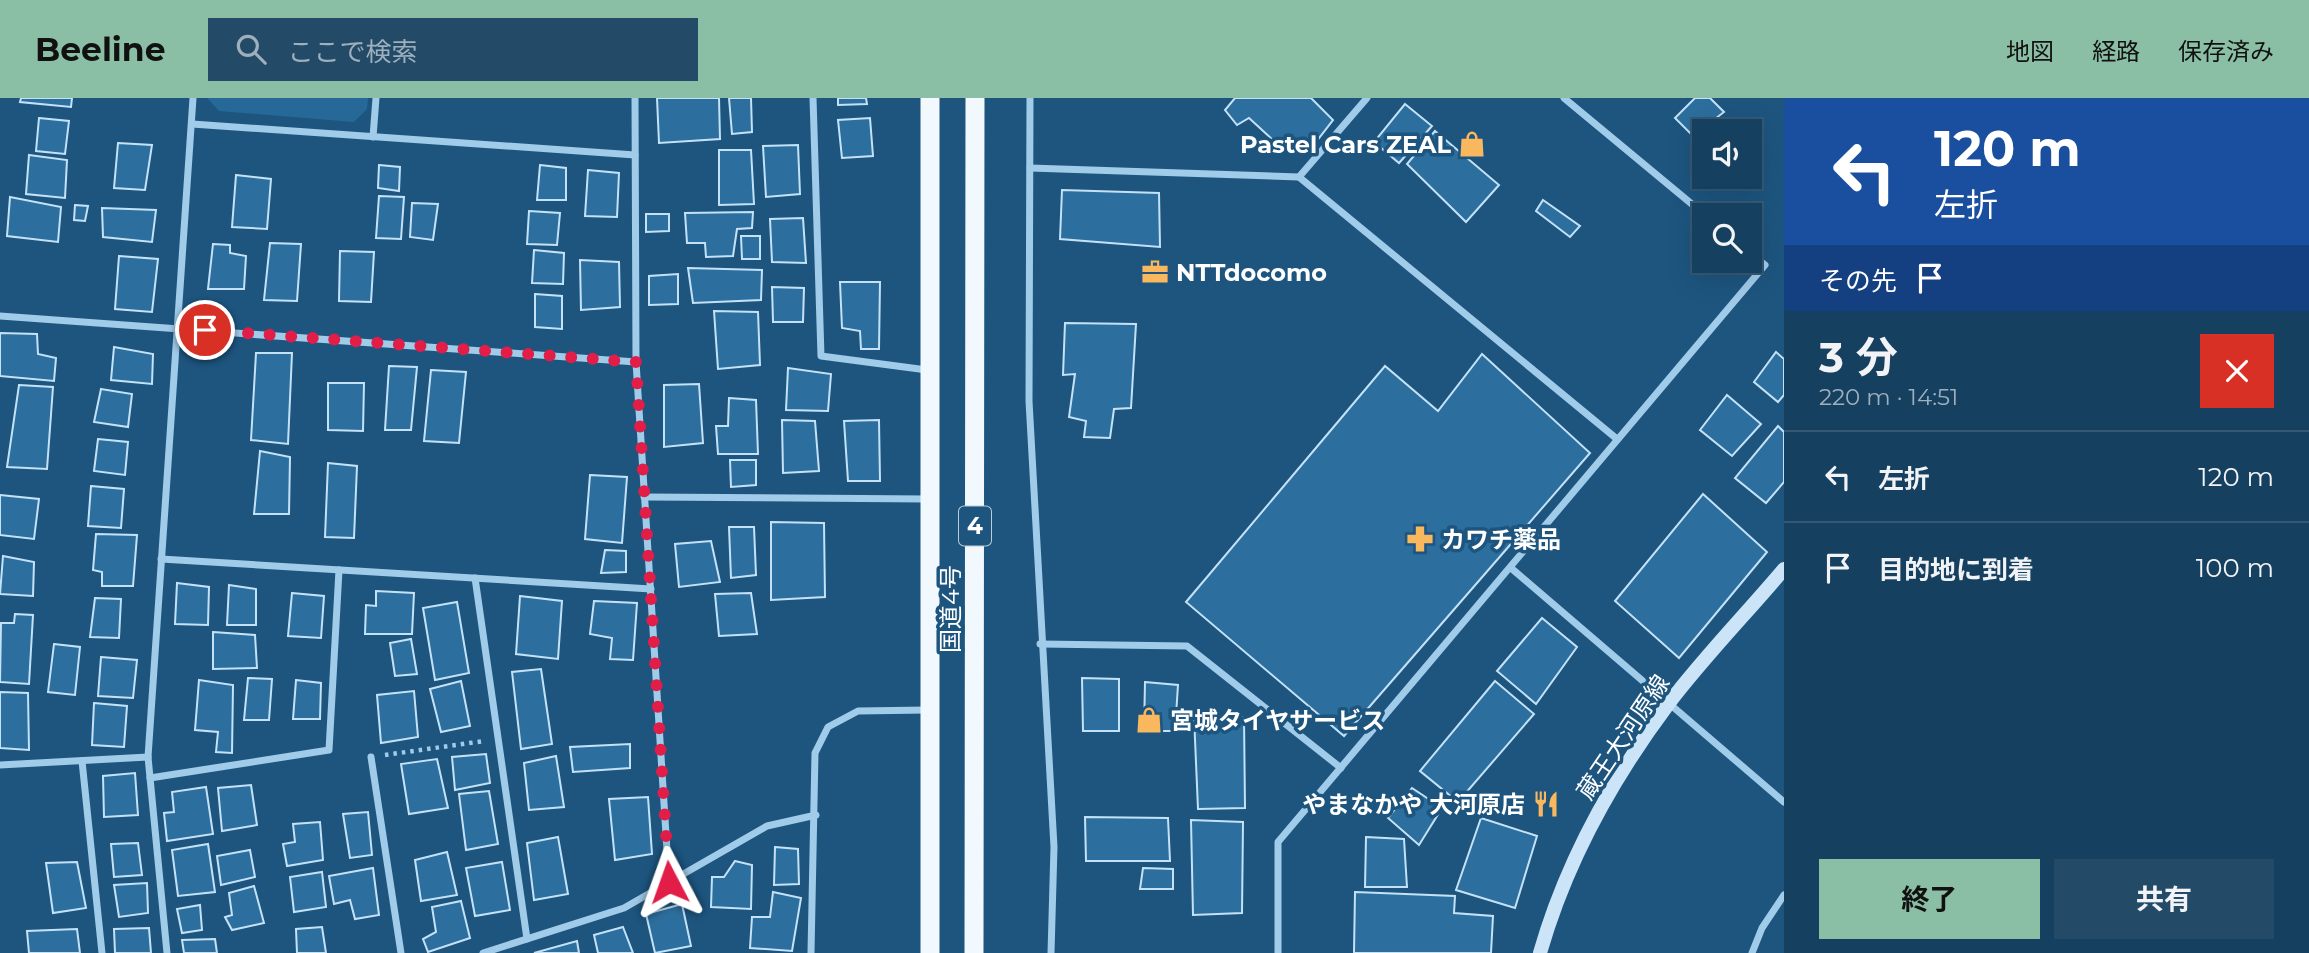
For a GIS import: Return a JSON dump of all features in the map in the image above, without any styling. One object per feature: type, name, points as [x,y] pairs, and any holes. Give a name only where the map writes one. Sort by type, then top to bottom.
[{"type":"highway","name":"国道4号","points":[[930,98],[930,953]]},
{"type":"highway","name":"国道4号","points":[[974,953],[975,98]]},
{"type":"main road","name":"蔵王大河原線","points":[[1540,953],[1576,853],[1615,784],[1670,703],[1784,569]]},
{"type":"street","points":[[167,953],[148,757],[193,98]]},
{"type":"street","points":[[373,137],[376,98]]},
{"type":"street","points":[[635,98],[636,362],[669,882]]},
{"type":"street","points":[[813,98],[821,356],[931,370]]},
{"type":"street","points":[[1030,98],[1029,401],[1040,644],[1054,846],[1051,953]]},
{"type":"street","points":[[1299,177],[1367,98]]},
{"type":"street","points":[[1564,98],[1692,204]]},
{"type":"street","points":[[192,124],[635,155]]},
{"type":"street","points":[[1030,168],[1299,177],[1617,439]]},
{"type":"street","points":[[1278,953],[1278,842],[1758,273]]},
{"type":"street","points":[[0,316],[636,362]]},
{"type":"street","points":[[644,497],[931,499]]},
{"type":"street","points":[[161,559],[650,589]]},
{"type":"street","points":[[1511,569],[1784,802]]},
{"type":"street","points":[[150,778],[329,750],[339,570]]},
{"type":"street","points":[[475,578],[527,939]]},
{"type":"street","points":[[1040,644],[1187,646],[1341,768]]},
{"type":"street","points":[[811,953],[816,814],[815,753],[828,727],[858,711],[932,709]]},
{"type":"street","points":[[0,765],[148,757]]},
{"type":"street","points":[[371,757],[401,953]]},
{"type":"street","points":[[82,761],[102,953]]},
{"type":"street","points":[[483,953],[624,908],[767,826],[816,814]]},
{"type":"street","points":[[1752,953],[1762,928],[1784,895]]},
{"type":"path","points":[[371,757],[498,739]]},
{"type":"shaded area","points":[[207,98],[368,98],[367,109],[354,122],[219,111]]},
{"type":"building","points":[[21,98],[72,98],[71,107],[20,102]]},
{"type":"building","points":[[657,98],[719,98],[720,139],[659,143]]},
{"type":"building","points":[[729,98],[751,98],[752,132],[732,134]]},
{"type":"building","points":[[838,98],[866,98],[867,104],[838,105]]},
{"type":"building","points":[[1235,98],[1311,98],[1333,120],[1309,151],[1287,153],[1249,118],[1237,125],[1225,110]]},
{"type":"building","points":[[1695,98],[1710,98],[1724,112],[1715,119],[1692,119],[1692,135],[1675,118]]},
{"type":"building","points":[[1405,104],[1432,126],[1399,163],[1374,142]]},
{"type":"building","points":[[39,118],[69,121],[65,154],[36,151]]},
{"type":"building","points":[[870,118],[873,156],[842,158],[838,120]]},
{"type":"building","points":[[1435,131],[1499,185],[1466,222],[1407,164]]},
{"type":"building","points":[[118,143],[152,145],[145,190],[114,188]]},
{"type":"building","points":[[798,145],[800,194],[766,197],[763,146]]},
{"type":"building","points":[[719,150],[751,150],[754,204],[719,205]]},
{"type":"building","points":[[29,155],[67,160],[65,198],[26,194]]},
{"type":"building","points":[[379,165],[400,167],[399,191],[378,188]]},
{"type":"building","points":[[540,165],[566,168],[566,200],[537,200]]},
{"type":"building","points":[[588,170],[619,173],[617,217],[585,216]]},
{"type":"building","points":[[236,175],[271,179],[267,229],[232,227]]},
{"type":"building","points":[[1062,190],[1159,193],[1160,247],[1060,239]]},
{"type":"building","points":[[379,196],[404,197],[401,239],[376,238]]},
{"type":"building","points":[[10,197],[61,207],[58,242],[7,236]]},
{"type":"building","points":[[1543,200],[1580,226],[1570,237],[1536,211]]},
{"type":"building","points":[[412,203],[438,204],[433,240],[410,237]]},
{"type":"building","points":[[75,205],[88,206],[85,221],[74,220]]},
{"type":"building","points":[[102,208],[156,210],[152,242],[103,237]]},
{"type":"building","points":[[529,211],[560,213],[557,245],[527,244]]},
{"type":"building","points":[[753,212],[752,228],[737,229],[733,256],[706,257],[705,243],[687,243],[685,213]]},
{"type":"building","points":[[646,214],[669,214],[669,231],[646,232]]},
{"type":"building","points":[[803,218],[806,263],[772,262],[770,219]]},
{"type":"building","points":[[741,236],[760,236],[760,259],[742,259]]},
{"type":"building","points":[[270,243],[301,244],[297,301],[264,300]]},
{"type":"building","points":[[213,244],[230,245],[230,253],[246,256],[244,289],[208,289]]},
{"type":"building","points":[[534,250],[564,253],[563,284],[532,283]]},
{"type":"building","points":[[340,251],[374,252],[371,302],[339,301]]},
{"type":"building","points":[[119,256],[158,259],[152,312],[115,309]]},
{"type":"building","points":[[580,260],[619,262],[620,307],[581,310]]},
{"type":"building","points":[[688,268],[762,270],[761,300],[693,303]]},
{"type":"building","points":[[678,274],[678,304],[649,305],[649,276]]},
{"type":"building","points":[[840,282],[880,282],[879,349],[861,349],[860,331],[842,328]]},
{"type":"building","points":[[772,287],[804,288],[803,322],[773,322]]},
{"type":"building","points":[[535,294],[562,296],[562,329],[535,327]]},
{"type":"building","points":[[714,311],[758,312],[760,365],[718,369]]},
{"type":"building","points":[[1065,323],[1136,324],[1131,408],[1114,409],[1110,438],[1084,437],[1086,421],[1069,417],[1075,374],[1063,375]]},
{"type":"building","points":[[0,333],[37,334],[38,354],[56,358],[54,381],[0,376]]},
{"type":"building","points":[[114,347],[153,354],[152,384],[111,380]]},
{"type":"building","points":[[1776,352],[1784,359],[1784,395],[1778,402],[1754,382]]},
{"type":"building","points":[[256,353],[292,353],[288,444],[251,440]]},
{"type":"building","points":[[1482,354],[1590,453],[1344,736],[1186,602],[1385,366],[1438,411]]},
{"type":"building","points":[[389,366],[417,367],[411,430],[385,430]]},
{"type":"building","points":[[788,368],[831,374],[828,411],[786,410]]},
{"type":"building","points":[[431,370],[466,372],[459,443],[424,441]]},
{"type":"building","points":[[328,383],[364,383],[363,431],[328,430]]},
{"type":"building","points":[[699,384],[703,443],[664,447],[664,385]]},
{"type":"building","points":[[19,385],[53,387],[47,469],[7,467]]},
{"type":"building","points":[[101,389],[132,394],[128,427],[94,422]]},
{"type":"building","points":[[1727,395],[1761,424],[1732,456],[1700,430]]},
{"type":"building","points":[[729,398],[756,400],[758,454],[718,454],[716,426],[728,426]]},
{"type":"building","points":[[782,420],[815,421],[819,471],[783,473]]},
{"type":"building","points":[[879,420],[880,481],[848,481],[844,421]]},
{"type":"building","points":[[1778,426],[1784,432],[1784,482],[1766,503],[1735,478]]},
{"type":"building","points":[[98,439],[128,442],[125,475],[94,471]]},
{"type":"building","points":[[260,451],[290,457],[289,514],[254,514]]},
{"type":"building","points":[[730,460],[756,460],[756,485],[731,487]]},
{"type":"building","points":[[328,463],[357,466],[354,538],[325,537]]},
{"type":"building","points":[[590,475],[627,477],[622,543],[585,539]]},
{"type":"building","points":[[91,486],[124,489],[121,528],[88,526]]},
{"type":"building","points":[[1703,494],[1767,552],[1679,658],[1615,601]]},
{"type":"building","points":[[0,495],[39,499],[34,539],[0,535]]},
{"type":"building","points":[[771,522],[824,523],[825,597],[771,600]]},
{"type":"building","points":[[729,527],[754,527],[756,575],[731,578]]},
{"type":"building","points":[[96,534],[137,535],[133,586],[102,586],[102,572],[93,570]]},
{"type":"building","points":[[711,541],[720,582],[679,587],[675,544]]},
{"type":"building","points":[[605,550],[626,551],[626,572],[601,573]]},
{"type":"building","points":[[3,556],[34,562],[33,596],[0,594]]},
{"type":"building","points":[[177,583],[209,587],[208,625],[175,624]]},
{"type":"building","points":[[229,585],[256,589],[256,625],[227,625]]},
{"type":"building","points":[[376,591],[414,593],[412,634],[365,634],[366,605],[376,606]]},
{"type":"building","points":[[292,593],[324,596],[321,638],[288,636]]},
{"type":"building","points":[[751,593],[757,634],[719,636],[715,594]]},
{"type":"building","points":[[520,596],[562,601],[558,659],[516,654]]},
{"type":"building","points":[[95,598],[121,599],[119,638],[90,637]]},
{"type":"building","points":[[594,601],[637,603],[633,660],[610,659],[612,638],[590,634]]},
{"type":"building","points":[[457,602],[469,673],[435,680],[423,608]]},
{"type":"building","points":[[15,614],[33,615],[29,684],[0,682],[1,623],[14,623]]},
{"type":"building","points":[[1542,618],[1577,647],[1536,704],[1497,671]]},
{"type":"building","points":[[213,632],[255,635],[257,668],[213,669]]},
{"type":"building","points":[[411,639],[417,674],[395,676],[390,643]]},
{"type":"building","points":[[54,644],[80,647],[75,695],[48,692]]},
{"type":"building","points":[[101,657],[137,660],[133,698],[98,696]]},
{"type":"building","points":[[541,669],[552,744],[521,749],[512,672]]},
{"type":"building","points":[[248,678],[272,679],[269,720],[244,720]]},
{"type":"building","points":[[1082,678],[1119,679],[1119,731],[1083,731]]},
{"type":"building","points":[[199,680],[233,685],[232,753],[216,752],[218,732],[195,730]]},
{"type":"building","points":[[296,680],[321,683],[320,719],[293,719]]},
{"type":"building","points":[[461,681],[470,726],[441,732],[430,689]]},
{"type":"building","points":[[1495,681],[1534,714],[1458,802],[1420,771]]},
{"type":"building","points":[[1145,682],[1178,685],[1175,731],[1144,731]]},
{"type":"building","points":[[414,691],[418,737],[381,743],[377,695]]},
{"type":"building","points":[[0,692],[28,693],[29,750],[0,748]]},
{"type":"building","points":[[94,703],[127,706],[124,747],[92,745]]},
{"type":"building","points":[[1194,716],[1244,717],[1245,808],[1198,809]]},
{"type":"building","points":[[630,744],[630,768],[573,772],[570,747]]},
{"type":"building","points":[[486,754],[490,783],[455,790],[452,757]]},
{"type":"building","points":[[556,756],[564,807],[529,810],[524,763]]},
{"type":"building","points":[[437,759],[448,808],[409,814],[401,764]]},
{"type":"building","points":[[135,773],[138,815],[104,817],[103,776]]},
{"type":"building","points":[[251,785],[257,825],[222,831],[218,788]]},
{"type":"building","points":[[206,787],[213,834],[167,841],[164,813],[174,812],[172,792]]},
{"type":"building","points":[[1412,788],[1442,808],[1419,845],[1388,818]]},
{"type":"building","points":[[489,791],[498,844],[466,850],[459,794]]},
{"type":"building","points":[[648,797],[652,854],[615,860],[609,799]]},
{"type":"building","points":[[368,812],[372,855],[350,858],[343,814]]},
{"type":"building","points":[[1085,817],[1168,818],[1170,861],[1086,861]]},
{"type":"building","points":[[1481,818],[1537,836],[1515,908],[1456,890]]},
{"type":"building","points":[[1191,820],[1243,822],[1242,913],[1193,915]]},
{"type":"building","points":[[320,822],[323,860],[287,866],[283,844],[295,842],[293,824]]},
{"type":"building","points":[[558,837],[568,894],[534,900],[527,843]]},
{"type":"building","points":[[1366,837],[1404,839],[1407,887],[1365,887]]},
{"type":"building","points":[[138,843],[142,875],[114,877],[111,844]]},
{"type":"building","points":[[208,844],[215,892],[178,896],[172,850]]},
{"type":"building","points":[[775,847],[798,849],[799,884],[774,885]]},
{"type":"building","points":[[250,850],[255,877],[221,885],[217,856]]},
{"type":"building","points":[[447,852],[457,895],[421,901],[415,860]]},
{"type":"building","points":[[735,861],[752,865],[751,909],[711,907],[712,877],[724,877]]},
{"type":"building","points":[[77,862],[86,908],[53,913],[46,863]]},
{"type":"building","points":[[502,862],[510,910],[475,916],[466,868]]},
{"type":"building","points":[[373,868],[379,915],[355,919],[350,900],[334,904],[329,876]]},
{"type":"building","points":[[1143,868],[1173,869],[1173,889],[1140,889]]},
{"type":"building","points":[[322,872],[326,907],[294,912],[290,877]]},
{"type":"building","points":[[147,883],[148,913],[119,917],[114,885]]},
{"type":"building","points":[[254,886],[264,923],[232,930],[225,917],[232,915],[229,893]]},
{"type":"building","points":[[773,892],[801,898],[792,951],[750,948],[752,917],[770,917]]},
{"type":"building","points":[[1355,892],[1455,896],[1454,913],[1493,916],[1491,953],[1354,953]]},
{"type":"building","points":[[461,901],[470,938],[428,952],[423,939],[436,932],[432,907]]},
{"type":"building","points":[[682,904],[691,946],[655,953],[646,914]]},
{"type":"building","points":[[200,905],[202,930],[182,933],[177,909]]},
{"type":"building","points":[[322,927],[326,953],[297,953],[296,929]]},
{"type":"building","points":[[623,927],[633,953],[598,953],[594,935]]},
{"type":"building","points":[[149,928],[151,953],[115,953],[114,929]]},
{"type":"building","points":[[77,929],[80,953],[29,953],[27,931]]},
{"type":"building","points":[[215,939],[217,953],[184,953],[182,940]]},
{"type":"building","points":[[577,941],[579,953],[534,953]]},
{"type":"place","name":"Pastel Cars ZEAL","points":[[1472,144]]},
{"type":"place","name":"NTTdocomo","points":[[1155,272]]},
{"type":"place","name":"カワチ薬品","points":[[1420,539]]},
{"type":"place","name":"宮城タイヤサービス","points":[[1149,720]]},
{"type":"place","name":"やまなかや 大河原店","points":[[1546,804]]},
{"type":"route","points":[[205,330],[636,362],[669,882]]}]
